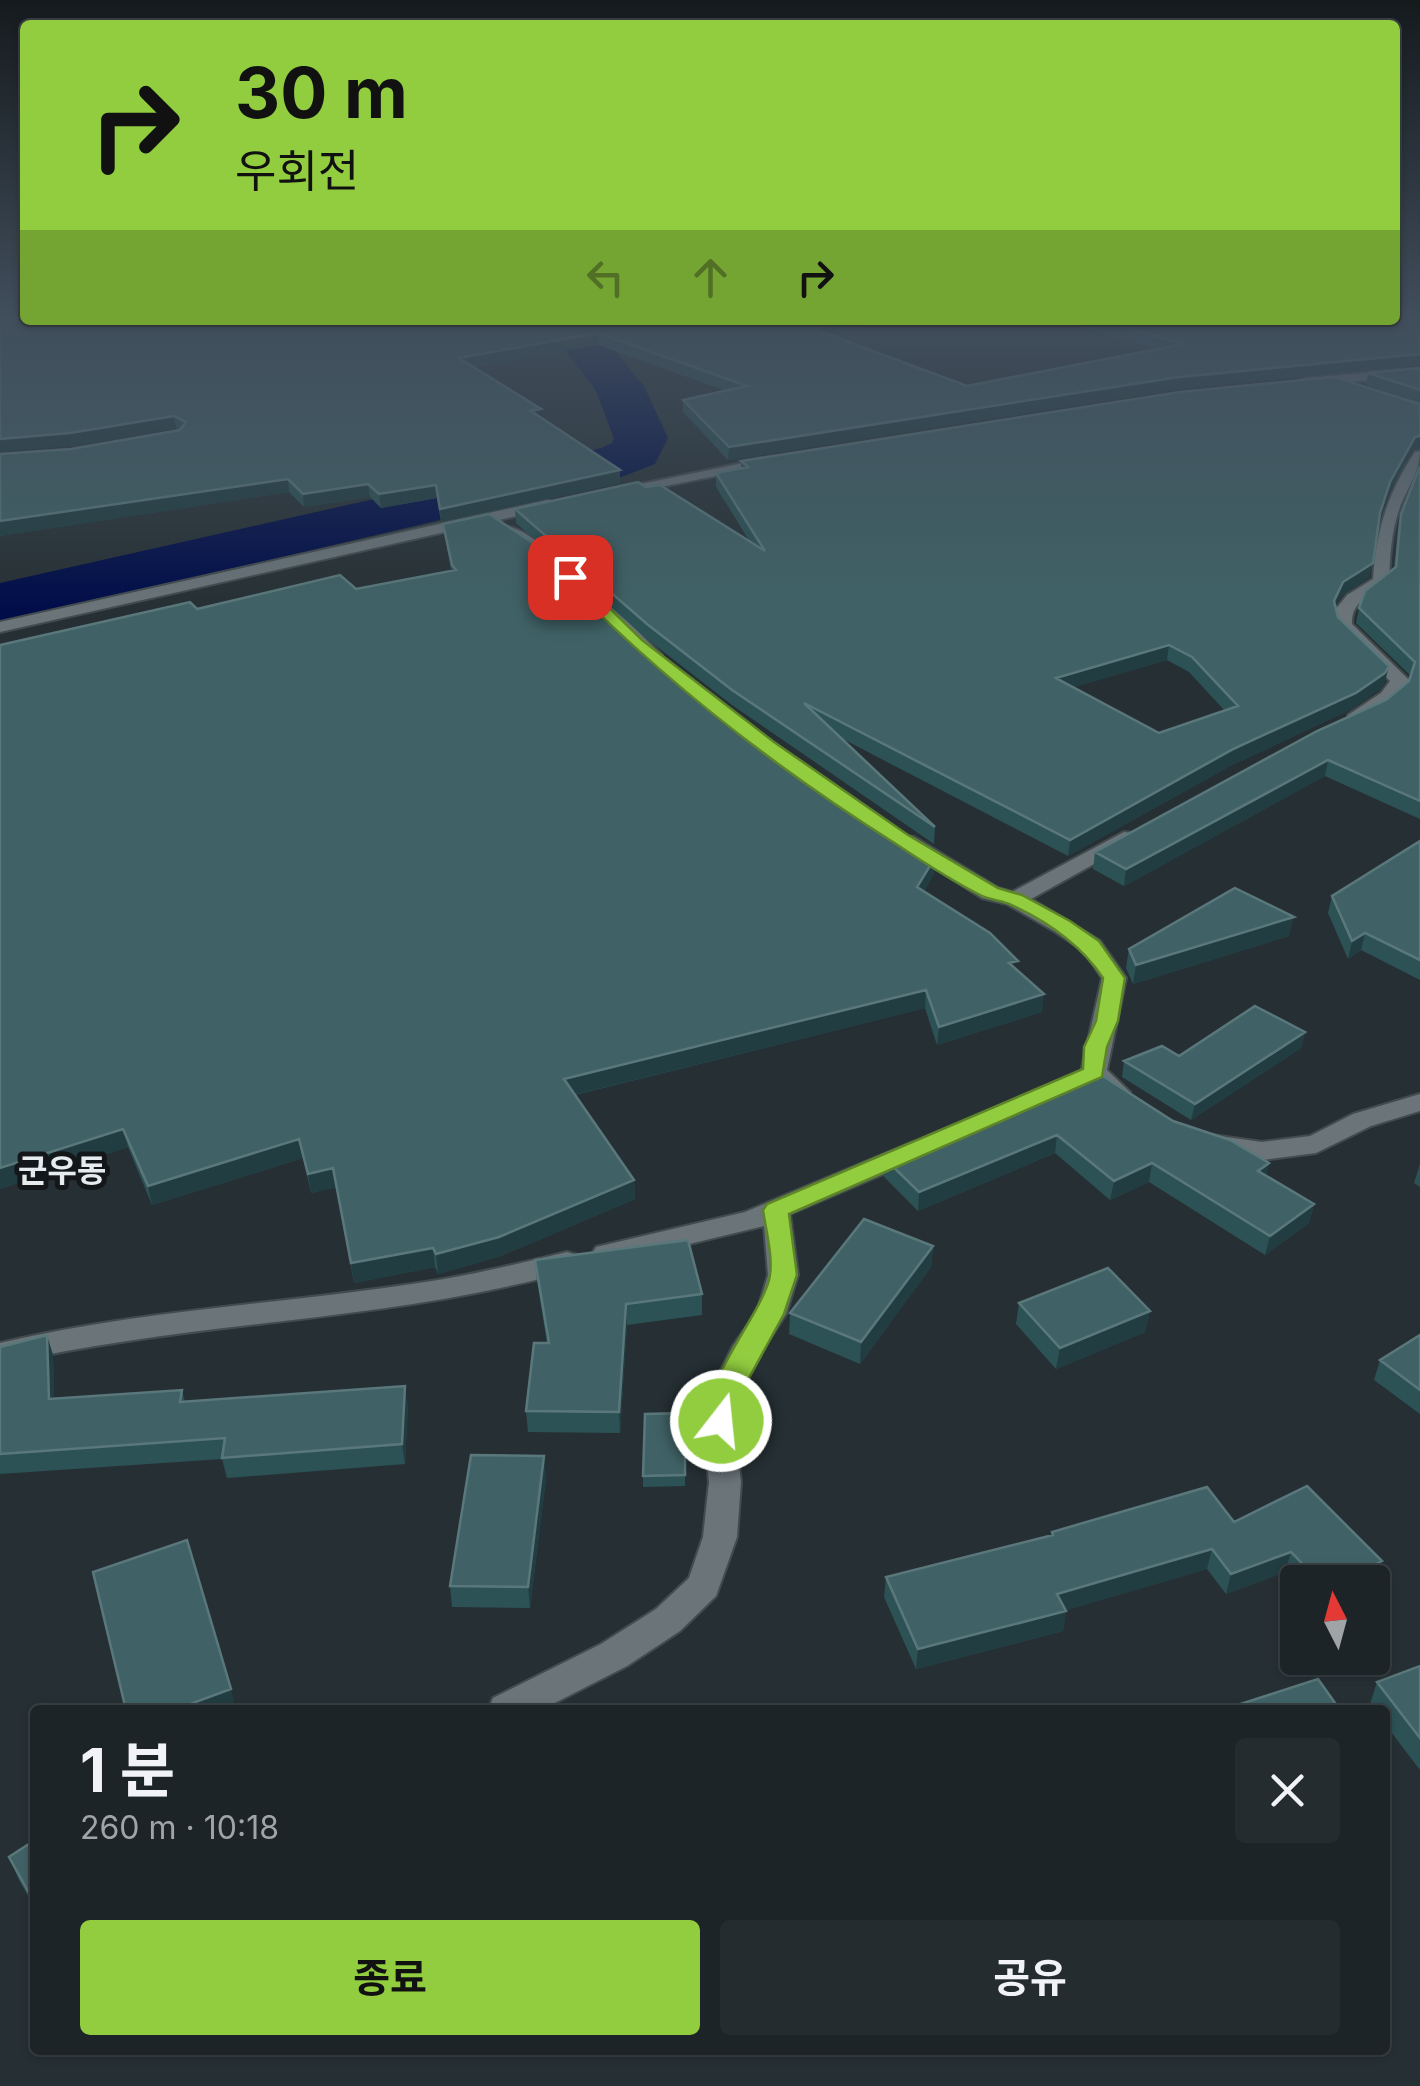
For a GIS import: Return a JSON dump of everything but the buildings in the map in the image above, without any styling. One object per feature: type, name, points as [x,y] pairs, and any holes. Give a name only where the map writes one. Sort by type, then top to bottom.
[{"type":"street","points":[[1339,725],[1374,708],[1396,690],[1400,680],[1343,625],[1341,616],[1344,605],[1381,581],[1385,523],[1394,497],[1420,455]]},
{"type":"street","points":[[593,495],[796,457]]},
{"type":"street","points":[[0,626],[558,502]]},
{"type":"street","points":[[490,517],[542,550],[636,644],[679,677]]},
{"type":"street","points":[[1015,899],[1142,828]]},
{"type":"street","points":[[886,829],[990,893],[1015,899],[1092,946],[1114,978],[1107,1021],[1085,1076],[1139,1108]]},
{"type":"street","points":[[1183,1134],[1199,1142],[1262,1150],[1316,1144],[1362,1120],[1420,1102]]},
{"type":"street","points":[[0,1354],[53,1340],[414,1294],[752,1220],[935,1141]]},
{"type":"street","points":[[516,1705],[614,1655],[668,1620],[704,1586],[720,1537],[725,1482],[720,1442],[722,1400],[744,1354],[771,1314],[784,1275],[776,1210]]},
{"type":"waterway","points":[[0,603],[619,461],[636,452],[641,438],[632,416]]},
{"type":"district","name":"군우동","points":[[62,1171]]},
{"type":"route","points":[[570,577],[636,644],[768,746],[901,839],[990,893],[1015,899],[1092,946],[1114,978],[1107,1021],[1096,1047],[1094,1072],[776,1210],[784,1275],[771,1314],[744,1354],[722,1400],[721,1421]]}]
